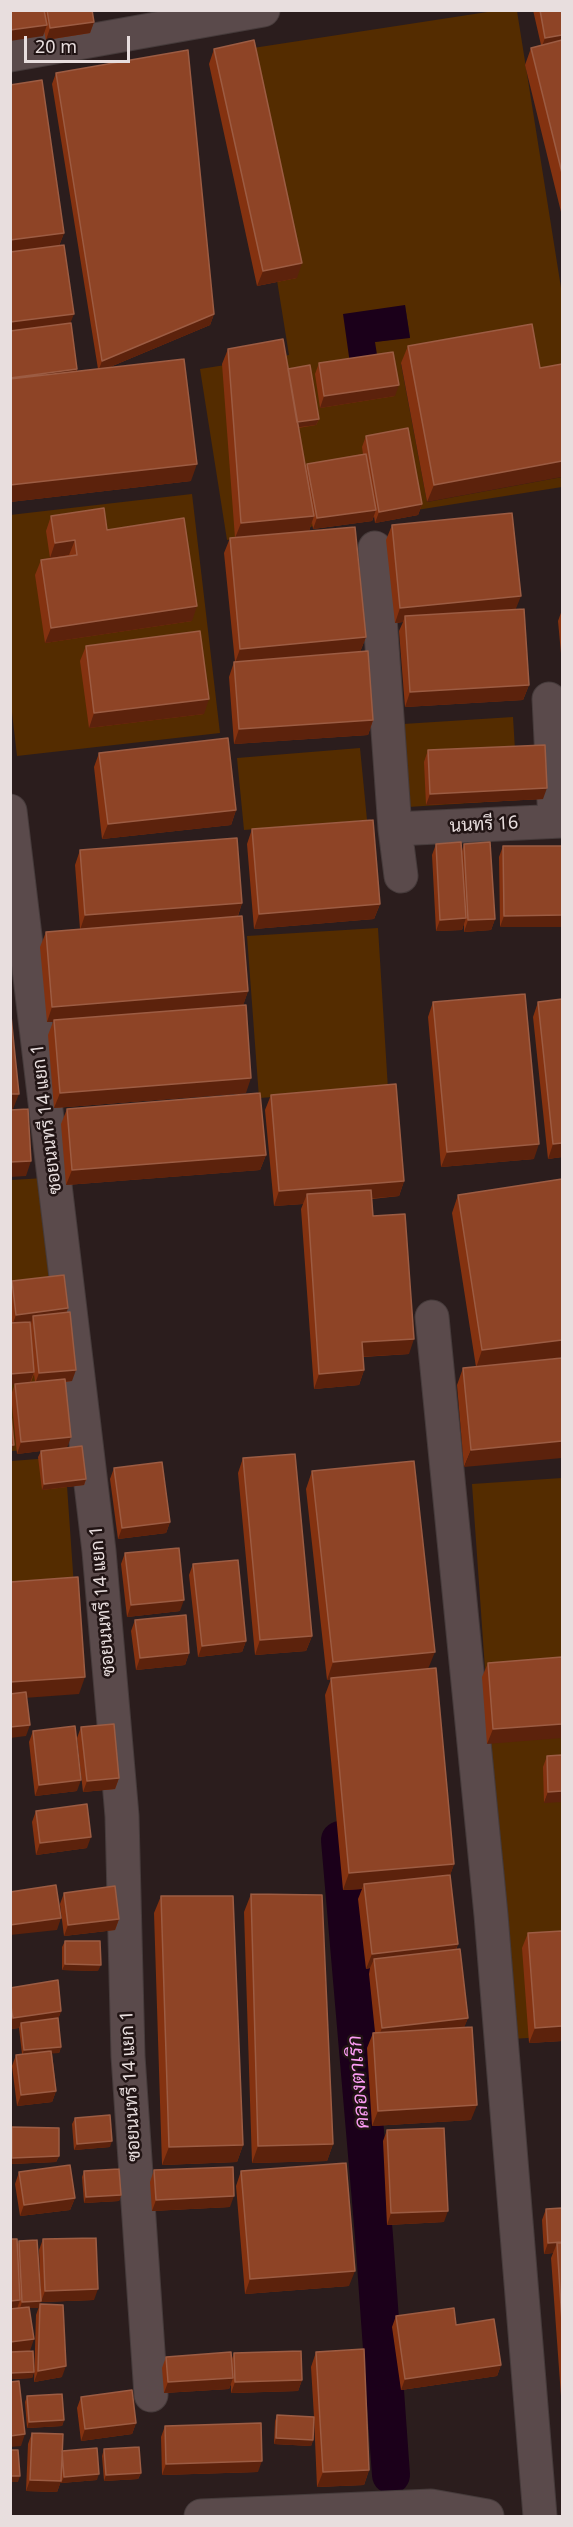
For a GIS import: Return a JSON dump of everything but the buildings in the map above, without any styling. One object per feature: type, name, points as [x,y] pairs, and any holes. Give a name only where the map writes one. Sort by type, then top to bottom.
[{"type":"street","points":[[10,55],[263,10]]},
{"type":"street","points":[[375,548],[401,829],[401,876]]},
{"type":"street","points":[[549,699],[559,821]]},
{"type":"street","name":"ซอยนนทรี 14 แยก 1","points":[[10,811],[99,1551],[122,1816],[128,2056],[151,2395]]},
{"type":"street","name":"นนทรี 16","points":[[401,829],[559,821]]},
{"type":"street","points":[[432,1317],[490,1903],[540,2517]]},
{"type":"street","points":[[201,2517],[431,2506],[487,2517]]},
{"type":"shaded area","points":[[494,11],[517,11],[562,294],[562,380],[401,364],[427,502],[562,477],[562,487],[227,540],[200,369],[289,355],[240,50]],"holes":[[[405,305],[410,337],[375,342]]]},
{"type":"shaded area","points":[[405,305],[410,338],[375,342],[380,374],[352,378],[343,314]]},
{"type":"shaded area","points":[[192,494],[220,733],[17,756],[10,695],[10,515]]},
{"type":"shaded area","points":[[513,717],[518,800],[408,807],[403,724]]},
{"type":"shaded area","points":[[360,748],[367,820],[244,830],[237,758]]},
{"type":"shaded area","points":[[378,928],[388,1089],[259,1098],[247,936]]},
{"type":"shaded area","points":[[45,1178],[62,1448],[11,1451],[11,1180]]},
{"type":"shaded area","points":[[65,1457],[74,1587],[11,1591],[11,1461]]},
{"type":"shaded area","points":[[562,1478],[562,2036],[511,2039],[472,1484]]},
{"type":"waterway","name":"คลองตาเริก","points":[[340,1840],[374,2236],[391,2475]]}]
